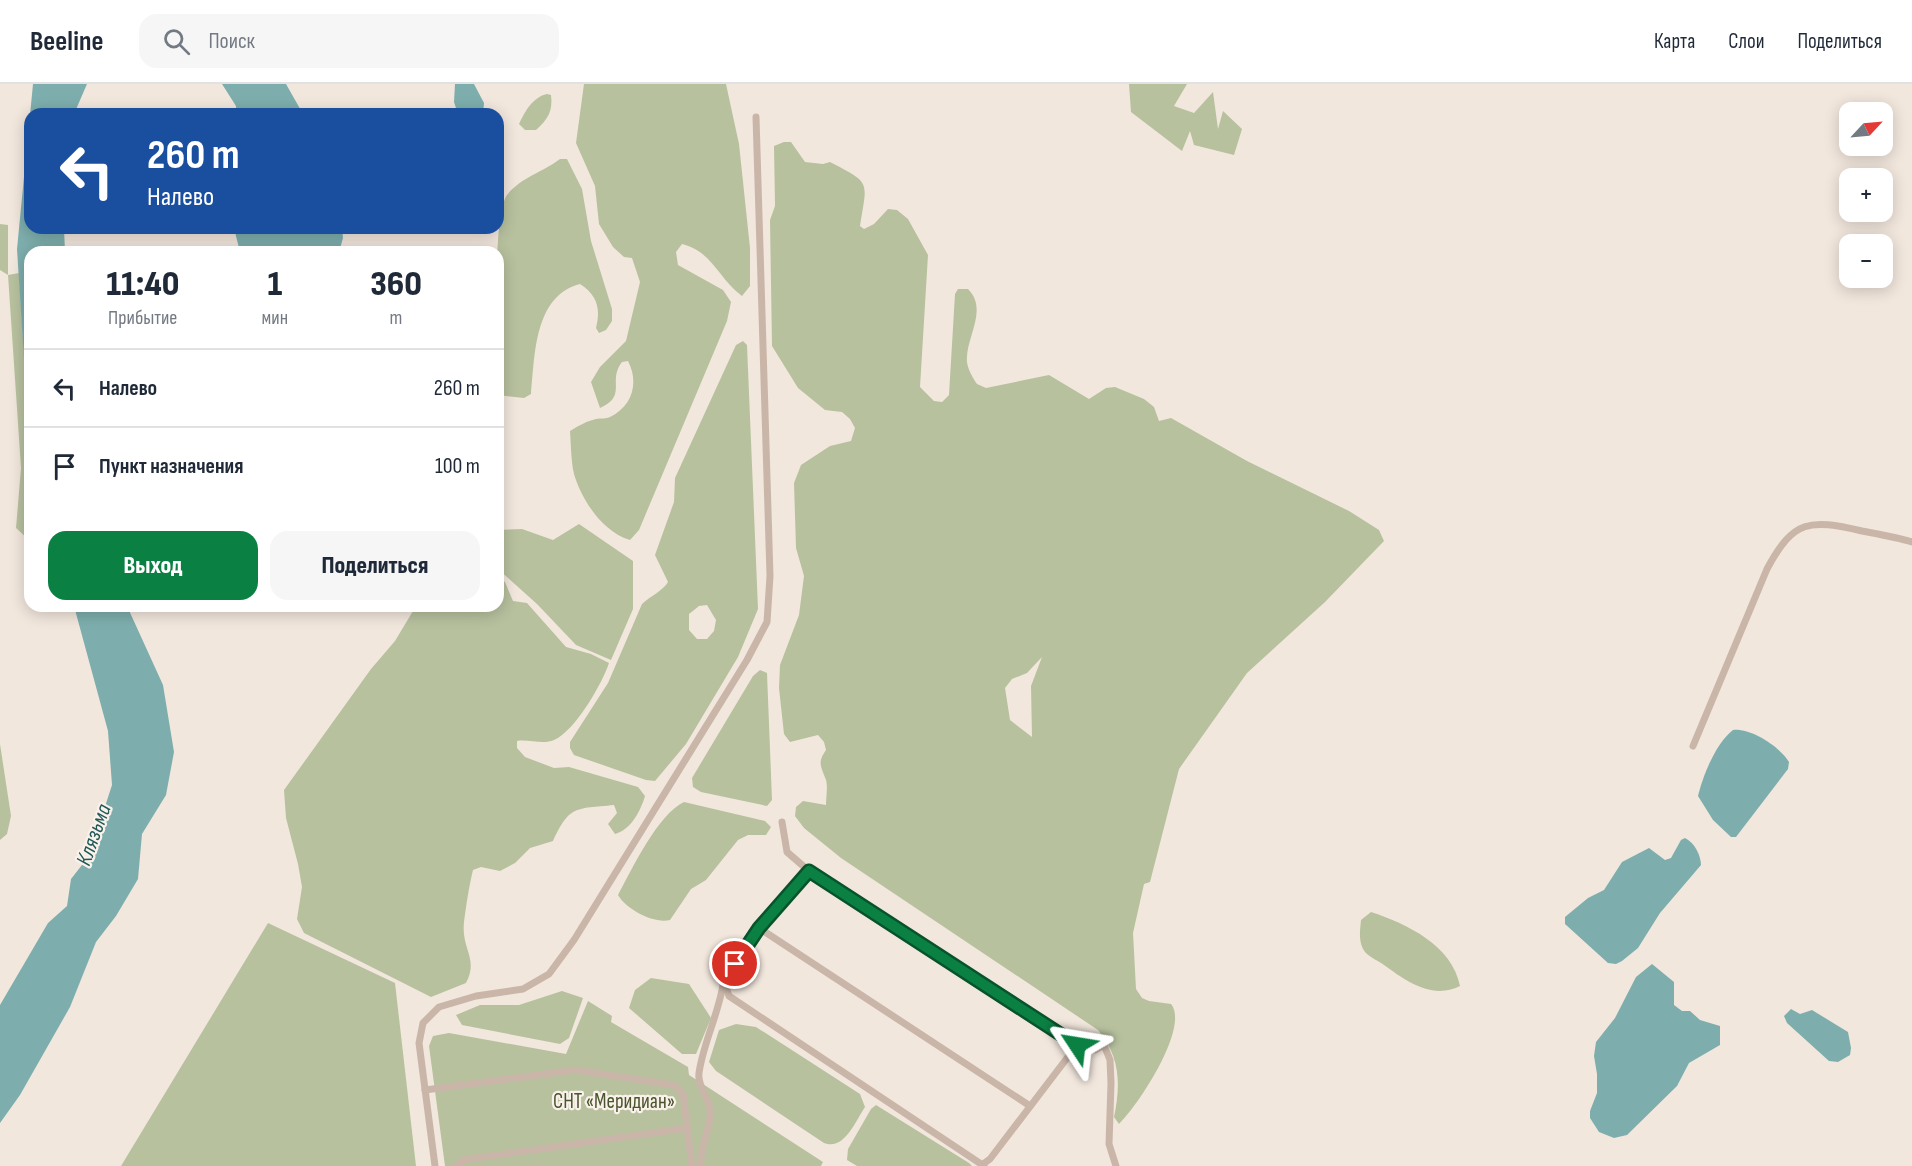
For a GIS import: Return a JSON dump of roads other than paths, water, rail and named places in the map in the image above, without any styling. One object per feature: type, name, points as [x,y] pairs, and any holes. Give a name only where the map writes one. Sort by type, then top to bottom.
[{"type":"street","points":[[435,1166],[419,1043],[423,1023],[439,1007],[476,996],[523,989],[549,974],[574,940],[747,660],[767,622],[770,576],[756,117]]},
{"type":"street","points":[[1693,746],[1767,569],[1779,547],[1790,534],[1806,526],[1824,522],[1912,542]]},
{"type":"street","points":[[782,822],[787,852],[809,871],[1077,1045],[1095,1050],[1104,1045],[1110,1060],[1109,1144],[1116,1166]]},
{"type":"street","points":[[701,1166],[710,1116],[710,1101],[699,1083],[699,1071],[719,1008],[724,982],[759,928],[809,871]]},
{"type":"street","points":[[759,928],[1030,1106]]},
{"type":"street","points":[[724,982],[729,996],[984,1165],[1077,1045]]},
{"type":"street","points":[[425,1090],[556,1072],[587,1071],[674,1085],[682,1094],[692,1166]]},
{"type":"street","points":[[456,1166],[463,1160],[687,1128]]},
{"type":"water","points":[[33,84],[87,84],[77,108],[31,108]]},
{"type":"water","points":[[222,84],[286,84],[300,108],[236,108]]},
{"type":"water","points":[[455,84],[474,84],[484,103],[484,108],[456,108]]},
{"type":"water","points":[[24,177],[24,234],[64,234],[65,246],[24,246],[24,359],[17,249]]},
{"type":"water","points":[[236,234],[343,234],[343,238],[341,246],[238,246]]},
{"type":"water","points":[[76,612],[130,612],[163,685],[174,752],[166,795],[142,834],[138,879],[116,916],[96,942],[70,1007],[20,1095],[0,1123],[0,1005],[48,923],[67,906],[71,879],[89,856],[112,785],[108,731]]},
{"type":"water","points":[[1733,730],[1756,735],[1779,750],[1789,762],[1788,769],[1736,837],[1731,837],[1713,820],[1698,796],[1711,760],[1721,743]]},
{"type":"water","points":[[1685,838],[1697,850],[1701,865],[1660,913],[1638,948],[1622,961],[1616,964],[1608,963],[1565,924],[1565,917],[1588,898],[1604,890],[1622,862],[1649,848],[1665,860],[1671,858],[1681,840]]},
{"type":"water","points":[[1652,964],[1674,982],[1674,1005],[1682,1011],[1690,1011],[1700,1020],[1720,1026],[1720,1045],[1689,1063],[1677,1086],[1627,1135],[1614,1138],[1599,1132],[1590,1118],[1590,1111],[1597,1093],[1594,1056],[1596,1042],[1615,1018],[1636,977]]},
{"type":"water","points":[[1791,1009],[1800,1014],[1812,1010],[1848,1032],[1850,1055],[1838,1062],[1829,1061],[1787,1023],[1784,1016]]},
{"type":"water label","name":"Клязьма","points":[[94,835]]},
{"type":"park label","name":"СНТ «Меридиан»","points":[[614,1101]]}]
